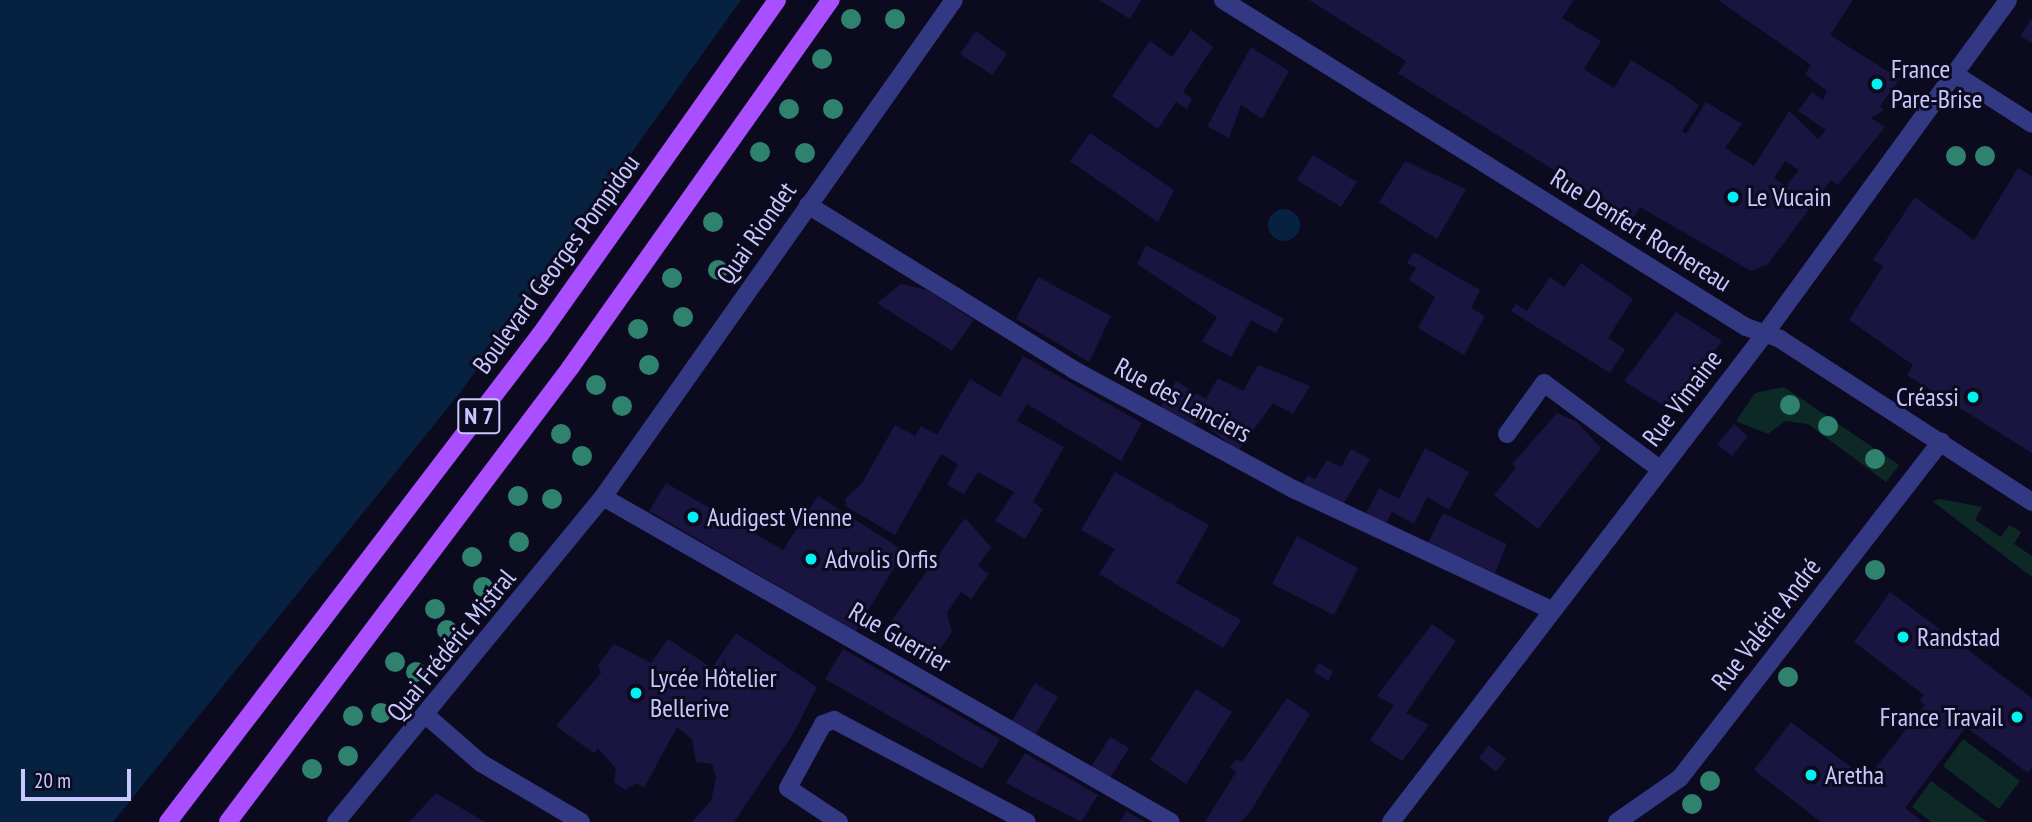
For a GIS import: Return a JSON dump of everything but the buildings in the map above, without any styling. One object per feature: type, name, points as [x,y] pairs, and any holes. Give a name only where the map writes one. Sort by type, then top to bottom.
[{"type":"main road","name":"Boulevard Georges Pompidou","points":[[167,822],[540,335],[777,0]]},
{"type":"main road","name":"N 7","points":[[228,822],[570,368],[831,0]]},
{"type":"street","name":"Quai Riondet","points":[[603,498],[954,0]]},
{"type":"street","name":"Rue Denfert Rochereau","points":[[1223,0],[1764,335],[1941,441],[2032,502]]},
{"type":"street","name":"Rue Vimaine","points":[[1391,822],[1764,335],[1956,75],[2008,0]]},
{"type":"street","points":[[1956,75],[2032,124]]},
{"type":"street","name":"Rue des Lanciers","points":[[808,205],[1074,370],[1291,488],[1552,610]]},
{"type":"street","points":[[1507,434],[1544,383],[1660,469]]},
{"type":"street","name":"Rue Valérie André","points":[[1617,822],[1680,778],[1941,441]]},
{"type":"street","name":"Quai Frédéric Mistral","points":[[336,822],[428,717],[603,498]]},
{"type":"street","name":"Rue Guerrier","points":[[603,498],[1171,822]]},
{"type":"street","points":[[428,717],[481,763],[581,822]]},
{"type":"street","points":[[838,822],[788,788],[823,724],[834,720],[1027,822]]},
{"type":"green space","points":[[1784,387],[1899,465],[1886,482],[1808,424],[1785,421],[1768,434],[1736,421],[1755,393]]},
{"type":"green space","points":[[1940,499],[1982,507],[1975,520],[2001,537],[2009,525],[2021,532],[2014,544],[2032,556],[2032,577],[1932,501]]},
{"type":"green space","points":[[1963,739],[2020,781],[1999,809],[1943,766]]},
{"type":"green space","points":[[1931,781],[1987,822],[1931,822],[1912,807]]},
{"type":"water","points":[[0,0],[741,0],[459,394],[113,822],[0,822]]},
{"type":"water","points":[[1284,209],[1296,213],[1300,225],[1296,237],[1284,241],[1272,237],[1268,225],[1272,213]]},
{"type":"place","name":"France Pare-Brise","points":[[1877,84]]},
{"type":"place","name":"Le Vucain","points":[[1733,197]]},
{"type":"place","name":"Créassi","points":[[1973,397]]},
{"type":"place","name":"Audigest Vienne","points":[[693,517]]},
{"type":"place","name":"Advolis Orfis","points":[[811,559]]},
{"type":"place","name":"Randstad","points":[[1903,637]]},
{"type":"place","name":"Lycée Hôtelier Bellerive","points":[[636,693]]},
{"type":"place","name":"France Travail","points":[[2017,717]]},
{"type":"place","name":"Aretha","points":[[1811,775]]}]
